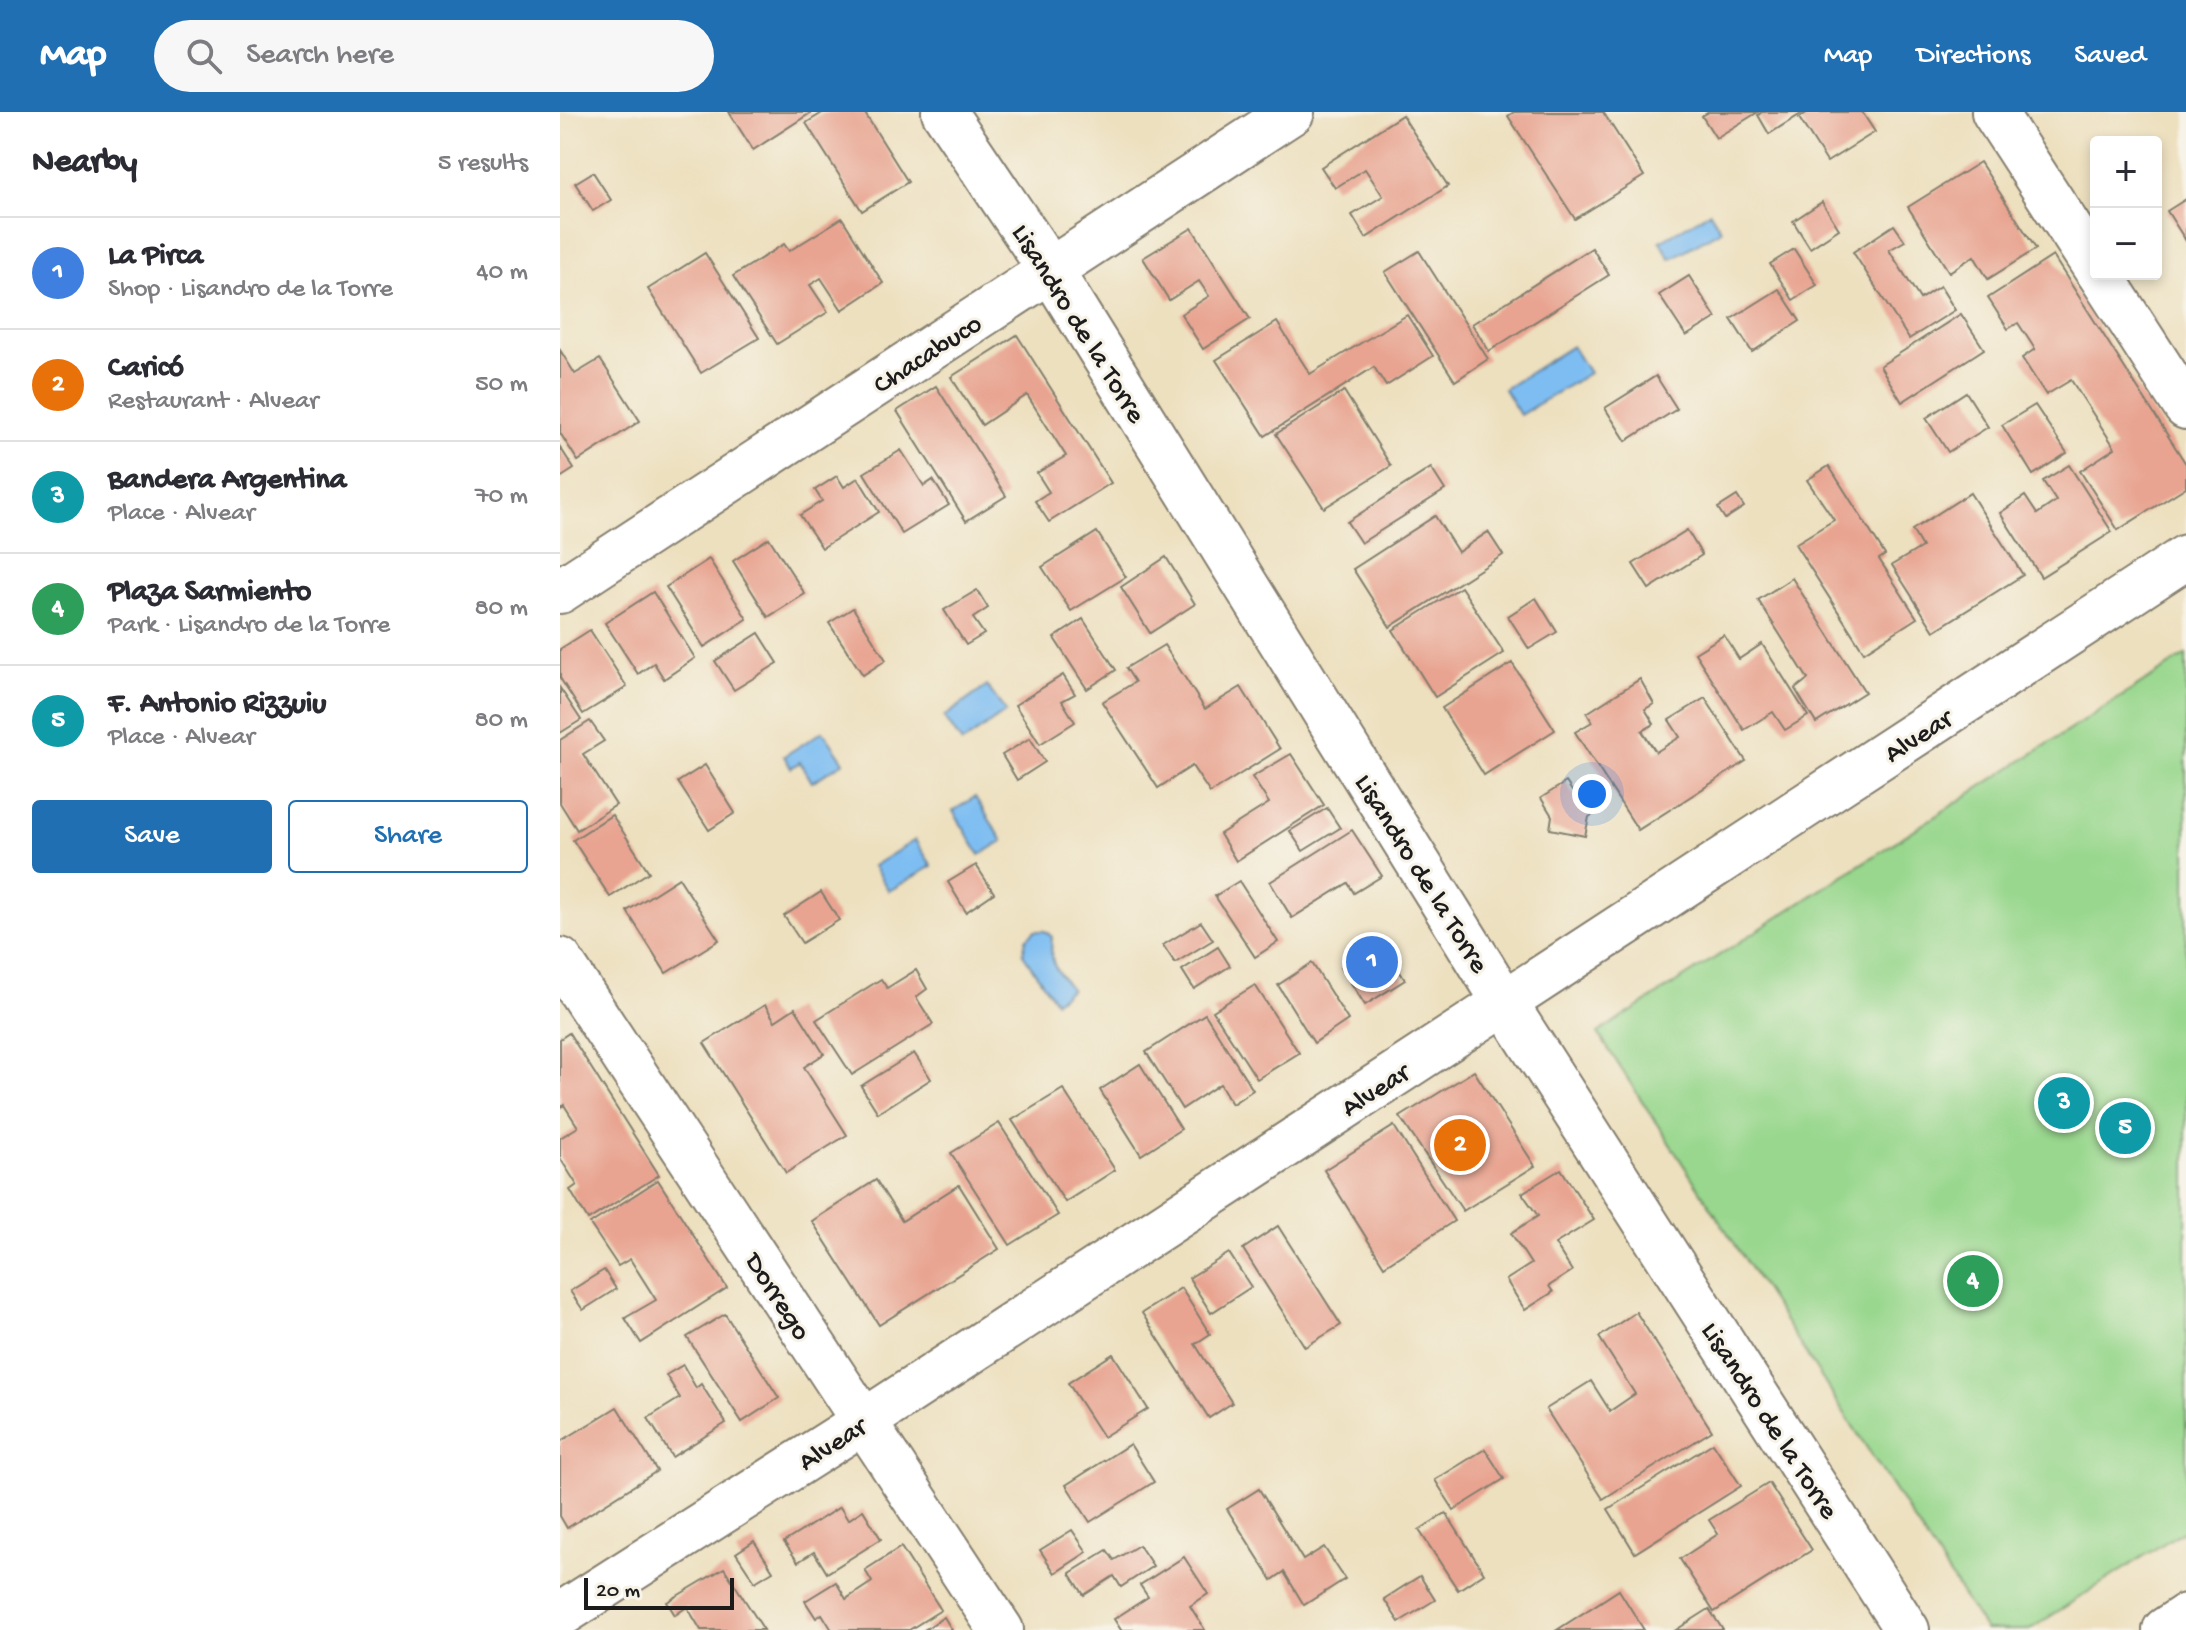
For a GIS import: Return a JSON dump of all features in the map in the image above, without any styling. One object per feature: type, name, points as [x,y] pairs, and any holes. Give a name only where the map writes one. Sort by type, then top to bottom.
[{"type":"street","name":"Lisandro de la Torre","points":[[944,112],[1051,271],[1505,1003],[1907,1630]]},
{"type":"street","name":"Chacabuco","points":[[560,591],[1292,112]]},
{"type":"street","points":[[1994,112],[2090,260]]},
{"type":"street","points":[[2104,280],[2186,407]]},
{"type":"street","name":"Alvear","points":[[560,1615],[863,1422],[2186,557]]},
{"type":"street","name":"Dorrego","points":[[560,960],[1001,1630]]},
{"type":"street","points":[[2165,1630],[2186,1616]]},
{"type":"green space","points":[[2186,655],[2186,1529],[2029,1630],[1985,1630],[1598,1033]]},
{"type":"water","points":[[1710,212],[1721,230],[1670,259],[1660,241]]},
{"type":"water","points":[[1572,346],[1589,373],[1520,415],[1504,389]]},
{"type":"water","points":[[987,686],[1006,712],[962,743],[944,717]]},
{"type":"water","points":[[823,731],[844,762],[812,782],[800,762],[791,768],[784,756]]},
{"type":"water","points":[[975,797],[1003,841],[980,855],[953,811]]},
{"type":"water","points":[[915,840],[932,866],[889,891],[873,866]]},
{"type":"water","points":[[1035,931],[1045,931],[1052,937],[1054,965],[1071,989],[1055,1001],[1023,954],[1026,939]]},
{"type":"building","points":[[729,112],[812,112],[753,150]]},
{"type":"building","points":[[824,112],[864,112],[908,182],[862,211],[806,123]]},
{"type":"building","points":[[1514,112],[1603,112],[1644,176],[1575,219],[1508,116]]},
{"type":"building","points":[[1709,112],[1758,112],[1716,138],[1702,116]]},
{"type":"building","points":[[1762,112],[1804,112],[1769,134],[1758,115]]},
{"type":"building","points":[[1808,112],[1862,112],[1875,132],[1827,162],[1799,118]]},
{"type":"building","points":[[1402,115],[1448,186],[1366,238],[1352,215],[1383,196],[1365,169],[1335,188],[1321,167]]},
{"type":"building","points":[[1980,162],[2036,249],[1988,279],[1974,256],[1949,272],[1908,207]]},
{"type":"building","points":[[593,172],[611,200],[593,211],[575,183]]},
{"type":"building","points":[[2186,199],[2186,241],[2167,211]]},
{"type":"building","points":[[1822,202],[1839,229],[1810,248],[1793,221]]},
{"type":"building","points":[[842,218],[883,283],[842,310],[821,278],[810,285],[828,312],[777,344],[733,276],[784,244],[789,251]]},
{"type":"building","points":[[1894,225],[1905,241],[1889,250],[1920,299],[1940,286],[1955,310],[1909,339],[1853,252]]},
{"type":"building","points":[[1192,228],[1250,319],[1203,349],[1181,314],[1209,296],[1199,281],[1169,300],[1143,258]]},
{"type":"building","points":[[1592,248],[1609,275],[1489,351],[1472,324]]},
{"type":"building","points":[[1794,249],[1817,285],[1793,300],[1770,264]]},
{"type":"building","points":[[1419,251],[1488,359],[1455,381],[1385,272]]},
{"type":"building","points":[[705,253],[759,338],[701,373],[648,289]]},
{"type":"building","points":[[2053,256],[2186,464],[2186,487],[2118,530],[2080,471],[2115,448],[2071,380],[2046,395],[2022,358],[2035,349],[2018,323],[2008,329],[1988,298]]},
{"type":"building","points":[[1689,276],[1716,318],[1686,336],[1659,295]]},
{"type":"building","points":[[1779,289],[1800,321],[1752,352],[1731,319]]},
{"type":"building","points":[[1961,314],[1984,349],[1902,402],[1880,366]]},
{"type":"building","points":[[1407,315],[1433,356],[1386,386],[1374,367],[1265,436],[1216,360],[1277,322],[1310,374]]},
{"type":"building","points":[[1017,335],[1111,483],[1049,522],[1035,501],[1049,492],[1037,473],[1066,456],[1027,395],[982,425],[951,377]]},
{"type":"building","points":[[560,350],[575,374],[600,359],[640,421],[578,461],[560,433]]},
{"type":"building","points":[[1656,376],[1677,409],[1626,441],[1605,408]]},
{"type":"building","points":[[936,386],[1006,496],[966,521],[897,411]]},
{"type":"building","points":[[1344,391],[1391,466],[1324,508],[1276,434]]},
{"type":"building","points":[[1966,392],[1988,427],[1948,452],[1926,418]]},
{"type":"building","points":[[2035,405],[2067,453],[2033,475],[2002,425]]},
{"type":"building","points":[[560,447],[574,469],[560,478]]},
{"type":"building","points":[[901,450],[924,486],[933,480],[949,505],[902,534],[864,473]]},
{"type":"building","points":[[2069,465],[2112,532],[2041,577],[2000,513],[2025,496],[2037,514],[2056,501],[2043,481]]},
{"type":"building","points":[[1829,466],[1885,555],[1879,559],[1917,618],[1864,652],[1795,544],[1834,520],[1807,480]]},
{"type":"building","points":[[1431,468],[1445,490],[1361,543],[1347,522]]},
{"type":"building","points":[[837,476],[844,487],[858,478],[879,512],[822,548],[800,515],[822,501],[815,490]]},
{"type":"building","points":[[1970,493],[2023,575],[1934,631],[1892,565],[1922,547],[1912,530]]},
{"type":"building","points":[[1737,496],[1744,507],[1725,519],[1718,508]]},
{"type":"building","points":[[1435,516],[1458,552],[1488,532],[1503,555],[1390,627],[1353,569]]},
{"type":"building","points":[[1687,530],[1702,555],[1649,589],[1633,564]]},
{"type":"building","points":[[1097,532],[1126,577],[1071,611],[1042,567]]},
{"type":"building","points":[[769,538],[805,594],[768,617],[733,561]]},
{"type":"building","points":[[1166,557],[1195,604],[1150,633],[1121,587]]},
{"type":"building","points":[[709,559],[747,619],[704,647],[666,587]]},
{"type":"building","points":[[1792,578],[1865,692],[1816,723],[1795,689],[1808,679],[1758,600]]},
{"type":"building","points":[[1461,587],[1504,653],[1435,697],[1393,630]]},
{"type":"building","points":[[977,590],[988,608],[973,618],[984,634],[966,645],[944,610]]},
{"type":"building","points":[[653,592],[695,658],[664,679],[654,663],[638,674],[605,623]]},
{"type":"building","points":[[1536,598],[1557,632],[1529,649],[1508,616]]},
{"type":"building","points":[[853,608],[886,660],[863,675],[829,623]]},
{"type":"building","points":[[1083,619],[1116,670],[1087,689],[1054,638]]},
{"type":"building","points":[[590,630],[627,687],[583,714],[560,678],[560,649]]},
{"type":"building","points":[[759,633],[778,663],[734,690],[715,661]]},
{"type":"building","points":[[1724,635],[1739,659],[1762,644],[1808,716],[1785,730],[1773,712],[1744,730],[1695,653]]},
{"type":"building","points":[[1164,645],[1205,709],[1241,687],[1280,749],[1210,793],[1192,766],[1158,788],[1102,702],[1135,682],[1126,668]]},
{"type":"building","points":[[1512,663],[1555,730],[1484,775],[1442,708]]},
{"type":"building","points":[[1063,675],[1075,694],[1062,701],[1075,722],[1040,744],[1015,705]]},
{"type":"building","points":[[1640,679],[1654,704],[1645,709],[1654,724],[1642,731],[1656,752],[1680,737],[1669,720],[1705,698],[1746,761],[1638,830],[1575,732],[1592,722],[1587,713]]},
{"type":"building","points":[[560,688],[581,720],[560,733]]},
{"type":"building","points":[[590,721],[604,741],[583,754],[616,805],[577,830],[560,803],[560,740]]},
{"type":"building","points":[[1030,738],[1045,762],[1017,780],[1002,755]]},
{"type":"building","points":[[1291,754],[1324,805],[1236,861],[1220,834],[1269,803],[1252,777]]},
{"type":"building","points":[[705,765],[735,813],[709,830],[678,782]]},
{"type":"building","points":[[1566,782],[1580,803],[1590,796],[1600,810],[1589,817],[1585,836],[1550,829],[1552,816],[1541,798]]},
{"type":"building","points":[[1327,808],[1340,828],[1303,851],[1290,831]]},
{"type":"building","points":[[612,815],[649,872],[610,897],[573,840]]},
{"type":"building","points":[[1352,830],[1382,876],[1354,893],[1348,883],[1292,918],[1270,882]]},
{"type":"building","points":[[976,865],[994,893],[966,912],[948,882]]},
{"type":"building","points":[[679,878],[719,940],[666,973],[627,911]]},
{"type":"building","points":[[1239,881],[1278,942],[1255,957],[1215,896]]},
{"type":"building","points":[[821,892],[839,920],[802,943],[784,916]]},
{"type":"building","points":[[1201,922],[1213,940],[1175,963],[1163,945]]},
{"type":"building","points":[[1381,942],[1405,980],[1365,1005],[1341,967]]},
{"type":"building","points":[[1218,947],[1230,966],[1194,989],[1182,970]]},
{"type":"building","points":[[1312,963],[1348,1020],[1314,1043],[1278,985]]},
{"type":"building","points":[[916,970],[927,989],[916,997],[933,1024],[852,1075],[816,1020],[881,979],[887,988]]},
{"type":"building","points":[[1255,985],[1299,1053],[1257,1079],[1213,1011]]},
{"type":"building","points":[[765,1005],[775,1021],[795,1008],[824,1054],[804,1067],[847,1135],[786,1173],[704,1043]]},
{"type":"building","points":[[1205,1014],[1253,1090],[1232,1104],[1220,1084],[1182,1109],[1146,1052]]},
{"type":"building","points":[[569,1033],[659,1175],[588,1220],[570,1190],[577,1185],[560,1158],[560,1138],[578,1127],[564,1105],[560,1108],[560,1039]]},
{"type":"building","points":[[914,1053],[931,1079],[878,1113],[861,1086]]},
{"type":"building","points":[[1140,1064],[1181,1129],[1141,1155],[1100,1090]]},
{"type":"building","points":[[1474,1071],[1535,1166],[1463,1211],[1400,1117]]},
{"type":"building","points":[[1063,1089],[1115,1170],[1065,1202],[1012,1120]]},
{"type":"building","points":[[999,1123],[1058,1215],[1010,1245],[951,1153]]},
{"type":"building","points":[[1394,1126],[1454,1221],[1384,1266],[1324,1170]]},
{"type":"building","points":[[1561,1169],[1594,1220],[1555,1244],[1572,1271],[1549,1286],[1553,1292],[1525,1310],[1506,1280],[1531,1264],[1511,1233],[1538,1216],[1522,1193]]},
{"type":"building","points":[[658,1180],[727,1288],[641,1343],[625,1318],[656,1300],[630,1259],[618,1266],[590,1224]]},
{"type":"building","points":[[876,1180],[902,1221],[959,1185],[999,1249],[879,1325],[812,1221]]},
{"type":"building","points":[[1278,1226],[1341,1325],[1305,1347],[1243,1249]]},
{"type":"building","points":[[1229,1253],[1251,1287],[1211,1313],[1189,1278]]},
{"type":"building","points":[[604,1270],[616,1289],[583,1310],[570,1291]]},
{"type":"building","points":[[1181,1288],[1210,1334],[1195,1344],[1232,1403],[1209,1418],[1142,1313]]},
{"type":"building","points":[[1636,1312],[1712,1431],[1603,1499],[1546,1409],[1591,1381],[1610,1411],[1635,1394],[1599,1337]]},
{"type":"building","points":[[725,1314],[779,1398],[742,1422],[687,1337]]},
{"type":"building","points":[[1113,1354],[1148,1409],[1103,1437],[1068,1383]]},
{"type":"building","points":[[683,1365],[696,1388],[701,1384],[726,1423],[672,1457],[648,1418],[680,1398],[666,1375]]},
{"type":"building","points":[[617,1407],[657,1471],[567,1528],[560,1516],[560,1442]]},
{"type":"building","points":[[1713,1443],[1741,1486],[1635,1553],[1608,1509]]},
{"type":"building","points":[[1130,1444],[1154,1482],[1090,1522],[1066,1485]]},
{"type":"building","points":[[1485,1449],[1504,1479],[1454,1510],[1435,1480]]},
{"type":"building","points":[[1769,1483],[1812,1550],[1714,1612],[1680,1559],[1718,1534],[1709,1520]]},
{"type":"building","points":[[1259,1489],[1303,1560],[1324,1547],[1345,1579],[1304,1605],[1284,1572],[1272,1580],[1227,1509]]},
{"type":"building","points":[[840,1507],[848,1520],[863,1510],[881,1539],[827,1573],[814,1552],[798,1562],[784,1542]]},
{"type":"building","points":[[1446,1513],[1484,1573],[1458,1590],[1419,1530]]},
{"type":"building","points":[[1072,1530],[1087,1552],[1055,1573],[1040,1550]]},
{"type":"building","points":[[754,1541],[773,1571],[755,1582],[736,1553]]},
{"type":"building","points":[[1139,1545],[1153,1566],[1121,1587],[1114,1576],[1084,1595],[1070,1573],[1107,1550],[1114,1560]]},
{"type":"building","points":[[901,1547],[941,1610],[909,1630],[832,1630],[822,1614],[816,1618],[805,1601],[836,1582],[846,1599],[872,1582],[865,1570]]},
{"type":"building","points":[[1184,1557],[1208,1594],[1190,1606],[1205,1630],[1121,1630],[1114,1619],[1148,1597],[1140,1585]]},
{"type":"building","points":[[724,1568],[764,1630],[701,1630],[687,1607],[675,1615],[667,1602]]},
{"type":"building","points":[[1420,1576],[1435,1600],[1399,1622],[1384,1599]]},
{"type":"building","points":[[1619,1590],[1644,1630],[1557,1630]]},
{"type":"building","points":[[1709,1609],[1723,1630],[1676,1630]]},
{"type":"building","points":[[944,1617],[952,1630],[924,1630]]},
{"type":"place","name":"La Pirca","points":[[1372,962]]},
{"type":"place","name":"Bandera Argentina","points":[[2064,1103]]},
{"type":"place","name":"F. Antonio Rizzuiu","points":[[2125,1128]]},
{"type":"place","name":"Caricó","points":[[1460,1145]]},
{"type":"place","name":"Plaza Sarmiento","points":[[1973,1281]]}]
